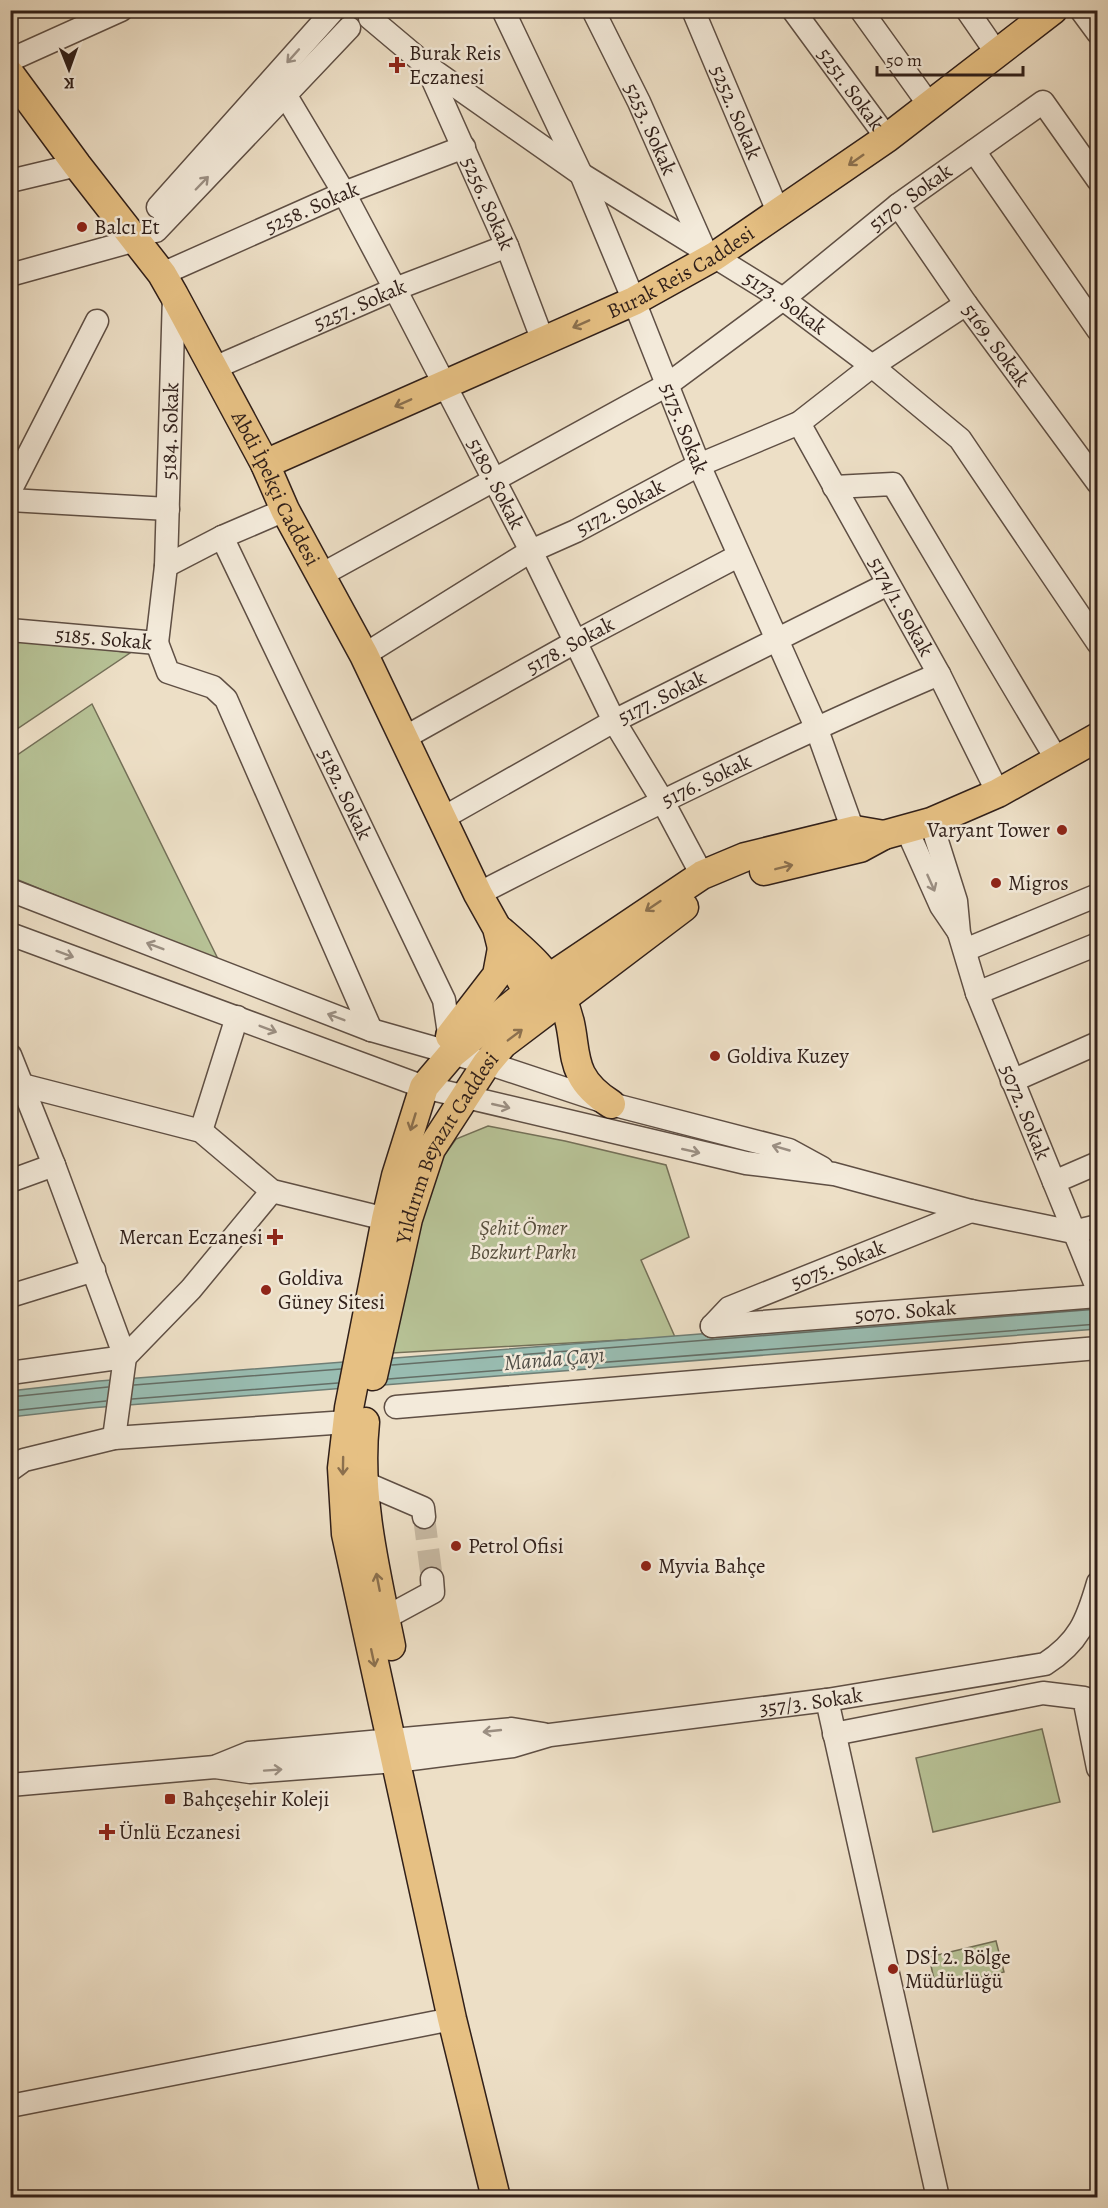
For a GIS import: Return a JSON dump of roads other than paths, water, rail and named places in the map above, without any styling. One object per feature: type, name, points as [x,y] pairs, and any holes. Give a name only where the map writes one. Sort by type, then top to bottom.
[{"type":"main road","name":"Burak Reis Caddesi","points":[[265,464],[634,301],[710,252],[779,213],[887,138],[1053,11]]},
{"type":"main road","name":"Abdi İpekçi Caddesi","points":[[11,72],[76,165],[140,236],[214,368],[265,464],[285,510],[364,656],[499,938],[525,951],[545,996]]},
{"type":"main road","name":"Yıldırım Beyazıt Caddesi","points":[[451,1045],[545,996],[690,902],[723,885],[753,873],[887,833],[998,793],[1098,737]]},
{"type":"main road","name":"Yıldırım Beyazıt Caddesi","points":[[370,1348],[431,1149],[487,1063],[545,996],[702,875],[745,857],[887,833]]},
{"type":"main road","points":[[496,2198],[452,2019],[398,1748],[346,1534],[342,1468],[370,1348],[386,1219],[424,1088],[497,975],[499,938]]},
{"type":"main road","points":[[545,996],[581,1077],[594,1093],[610,1104]]},
{"type":"main road","points":[[354,1410],[362,1450],[376,1571],[385,1618],[398,1748]]},
{"type":"street","points":[[11,72],[121,10]]},
{"type":"street","name":"5175. Sokak","points":[[503,10],[581,174],[699,465],[816,727],[887,833]]},
{"type":"street","name":"5253. Sokak","points":[[593,10],[710,252]]},
{"type":"street","name":"5252. Sokak","points":[[693,10],[779,213]]},
{"type":"street","name":"5251. Sokak","points":[[793,10],[887,138]]},
{"type":"street","points":[[861,10],[930,106]]},
{"type":"street","points":[[967,10],[998,55]]},
{"type":"street","points":[[1081,10],[1098,33]]},
{"type":"street","points":[[140,236],[146,221],[332,11],[335,19],[349,28],[357,27],[372,14]]},
{"type":"street","name":"5173. Sokak","points":[[372,14],[427,66],[581,174],[783,299],[872,366],[960,439],[1098,643]]},
{"type":"street","points":[[10,275],[156,231],[349,28]]},
{"type":"street","name":"5256. Sokak","points":[[427,66],[507,246],[543,341]]},
{"type":"street","name":"5180. Sokak","points":[[286,96],[344,193],[531,551],[577,641],[614,721],[662,800],[702,875]]},
{"type":"street","name":"5170. Sokak","points":[[321,575],[668,385],[783,299],[898,205],[1043,102],[1098,180]]},
{"type":"street","name":"5258. Sokak","points":[[168,285],[344,193],[464,147]]},
{"type":"street","points":[[974,151],[1098,330]]},
{"type":"street","points":[[10,181],[76,165]]},
{"type":"street","name":"5169. Sokak","points":[[898,205],[966,304],[1098,483]]},
{"type":"street","name":"5257. Sokak","points":[[214,368],[395,289],[507,246]]},
{"type":"street","name":"5184. Sokak","points":[[166,566],[168,285]]},
{"type":"street","name":"5172. Sokak","points":[[364,656],[531,551],[576,531],[699,465],[800,423],[872,366],[966,304]]},
{"type":"street","points":[[10,491],[97,321]]},
{"type":"street","name":"5174/1. Sokak","points":[[800,423],[939,674],[998,793]]},
{"type":"street","points":[[834,487],[893,484],[1057,760]]},
{"type":"street","points":[[10,500],[168,509]]},
{"type":"street","points":[[166,566],[222,537],[285,510]]},
{"type":"street","name":"5182. Sokak","points":[[222,537],[444,1000],[451,1045]]},
{"type":"street","name":"5178. Sokak","points":[[404,738],[577,641],[738,556]]},
{"type":"street","name":"5185. Sokak","points":[[10,630],[157,643],[166,566]]},
{"type":"street","name":"5177. Sokak","points":[[443,818],[614,721],[888,584]]},
{"type":"street","points":[[157,643],[168,672],[213,687],[226,699],[371,1030]]},
{"type":"street","name":"5176. Sokak","points":[[478,894],[662,800],[816,727],[939,674]]},
{"type":"street","name":"5072. Sokak","points":[[887,833],[956,901],[962,942],[976,993],[1054,1182],[1072,1232],[1098,1290]]},
{"type":"street","points":[[10,890],[371,1030],[451,1045],[487,1063],[610,1104],[789,1150],[834,1174]]},
{"type":"street","points":[[962,942],[1098,895]]},
{"type":"street","points":[[10,934],[424,1088],[746,1163],[834,1174],[971,1211],[1072,1232],[1098,1226]]},
{"type":"street","points":[[976,993],[1098,944]]},
{"type":"street","points":[[201,1131],[237,1017]]},
{"type":"street","points":[[1012,1081],[1098,1043]]},
{"type":"street","points":[[10,1055],[16,1086],[54,1165],[94,1270],[124,1366],[114,1438]]},
{"type":"street","points":[[16,1086],[201,1131],[272,1191],[386,1219]]},
{"type":"street","points":[[1054,1182],[1098,1163]]},
{"type":"street","points":[[10,1181],[54,1165]]},
{"type":"street","points":[[10,1373],[124,1366],[272,1191]]},
{"type":"street","name":"5075. Sokak","points":[[712,1326],[729,1308],[971,1211]]},
{"type":"street","points":[[10,1296],[94,1270]]},
{"type":"street","name":"5070. Sokak","points":[[712,1326],[1098,1296]]},
{"type":"street","points":[[396,1407],[1098,1348]]},
{"type":"street","points":[[15,1458],[114,1438],[354,1410]]},
{"type":"street","points":[[365,1483],[423,1508],[424,1517]]},
{"type":"street","points":[[385,1618],[433,1592],[432,1579]]},
{"type":"street","name":"357/3. Sokak","points":[[10,1785],[215,1767],[250,1772],[398,1748],[513,1746],[549,1735],[827,1700],[1045,1664],[1066,1651],[1083,1628],[1098,1583]]},
{"type":"street","points":[[834,1734],[1043,1693],[1091,1696],[1098,1768]]},
{"type":"street","points":[[827,1700],[938,2198]]},
{"type":"street","points":[[10,2106],[452,2019]]},
{"type":"water","name":"Manda Çayı","points":[[1097,1303],[1097,1329],[90,1408],[11,1417],[10,1391],[99,1381]]},
{"type":"tunnel","points":[[424,1517],[432,1579]]},
{"type":"place","name":"Burak Reis Eczanesi","points":[[397,65]]},
{"type":"place","name":"Balcı Et","points":[[82,227]]},
{"type":"place","name":"Varyant Tower","points":[[1062,830]]},
{"type":"place","name":"Migros","points":[[996,883]]},
{"type":"place","name":"Goldiva Kuzey","points":[[715,1056]]},
{"type":"place","name":"Mercan Eczanesi","points":[[275,1237]]},
{"type":"place","name":"Goldiva Güney Sitesi","points":[[266,1290]]},
{"type":"place","name":"Petrol Ofisi","points":[[456,1546]]},
{"type":"place","name":"Myvia Bahçe","points":[[646,1566]]},
{"type":"place","name":"Bahçeşehir Koleji","points":[[170,1799]]},
{"type":"place","name":"Ünlü Eczanesi","points":[[107,1832]]},
{"type":"place","name":"DSİ 2. Bölge Müdürlüğü","points":[[893,1969]]},
{"type":"park label","name":"Şehit Ömer Bozkurt Parkı","points":[[523,1240]]}]
